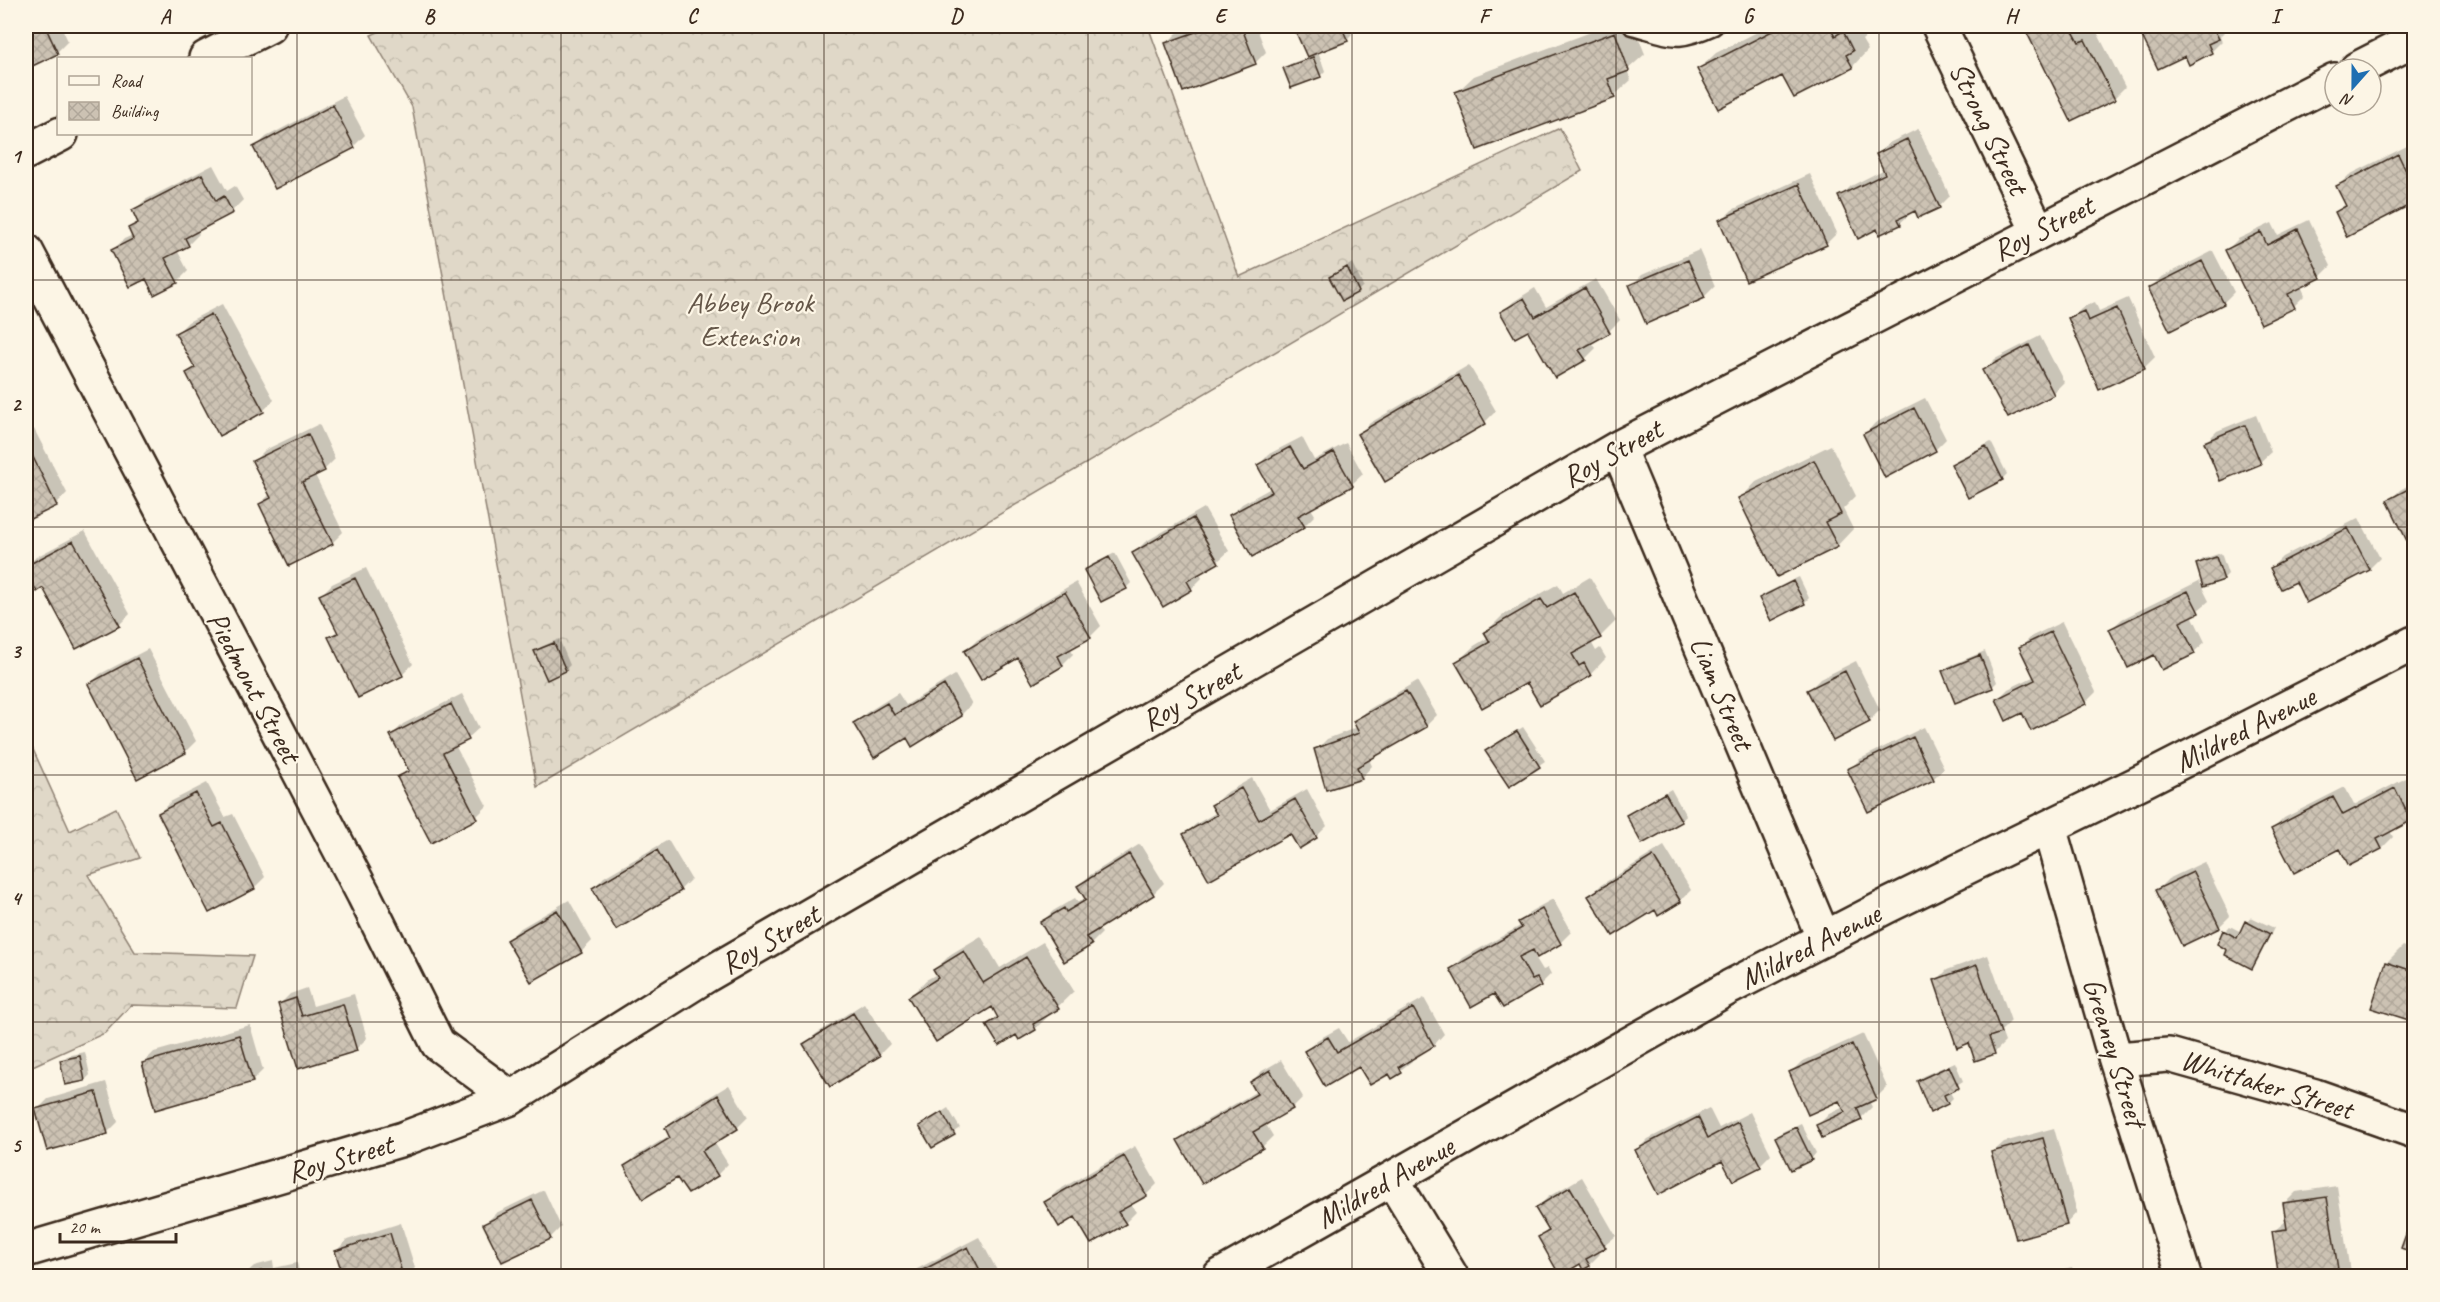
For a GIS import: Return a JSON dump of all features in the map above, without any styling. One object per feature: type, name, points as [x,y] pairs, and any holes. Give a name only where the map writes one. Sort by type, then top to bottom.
[{"type":"street","points":[[208,57],[269,26]]},
{"type":"street","name":"Strong Street","points":[[1939,26],[2038,231]]},
{"type":"street","points":[[2381,57],[2415,40]]},
{"type":"street","name":"Roy Street","points":[[26,1250],[403,1139],[511,1098],[707,975],[1618,448],[2323,86]]},
{"type":"street","points":[[26,152],[59,135]]},
{"type":"street","name":"Piedmont Street","points":[[26,251],[364,895],[438,1044],[511,1098]]},
{"type":"street","name":"Liam Street","points":[[1618,448],[1824,939]]},
{"type":"street","name":"Mildred Avenue","points":[[1220,1276],[1730,987],[2415,643]]},
{"type":"street","name":"Greaney Street","points":[[2049,827],[2116,1059],[2184,1276]]},
{"type":"street","name":"Whittaker Street","points":[[2116,1059],[2169,1054],[2315,1096],[2415,1131]]},
{"type":"street","points":[[1392,1179],[1451,1276]]},
{"type":"lane","points":[[1632,26],[1675,39],[1693,35],[1714,26]]},
{"type":"green space","name":"Abbey Brook Extension","points":[[392,26],[1148,26],[1239,277],[1560,128],[1582,171],[537,787],[412,107],[371,35]]},
{"type":"green space","points":[[26,734],[70,831],[116,808],[140,858],[88,875],[135,952],[253,956],[237,1008],[131,1005],[105,1033],[26,1069]]},
{"type":"building","points":[[26,26],[45,26],[58,54],[26,69]]},
{"type":"building","points":[[1212,26],[1241,26],[1256,64],[1183,92],[1165,43]]},
{"type":"building","points":[[1341,26],[1348,41],[1307,57],[1294,28]]},
{"type":"building","points":[[1782,26],[1830,26],[1835,36],[1843,31],[1853,51],[1846,55],[1853,68],[1794,98],[1782,76],[1718,109],[1697,69]]},
{"type":"building","points":[[2032,26],[2070,26],[2079,42],[2085,40],[2115,100],[2071,121],[2025,29]]},
{"type":"building","points":[[2137,26],[2212,26],[2219,39],[2208,44],[2212,53],[2189,65],[2185,56],[2158,69]]},
{"type":"building","points":[[1615,32],[1629,71],[1608,79],[1615,98],[1477,150],[1455,92]]},
{"type":"building","points":[[1313,57],[1321,77],[1291,88],[1283,68]]},
{"type":"building","points":[[333,105],[355,148],[275,189],[253,147]]},
{"type":"building","points":[[1907,139],[1940,208],[1918,218],[1915,211],[1898,219],[1901,225],[1879,235],[1877,229],[1858,239],[1838,196],[1885,174],[1876,154]]},
{"type":"building","points":[[2398,154],[2414,188],[2414,203],[2347,237],[2335,212],[2346,206],[2336,186]]},
{"type":"building","points":[[202,174],[216,201],[224,196],[233,213],[185,238],[189,246],[165,258],[178,283],[154,295],[146,279],[130,287],[111,250],[133,239],[128,228],[138,223],[132,210]]},
{"type":"building","points":[[1799,184],[1827,245],[1746,281],[1719,220]]},
{"type":"building","points":[[2298,229],[2321,278],[2288,294],[2295,308],[2261,324],[2225,250],[2261,232],[2267,245]]},
{"type":"building","points":[[1688,260],[1705,298],[1646,324],[1629,285]]},
{"type":"building","points":[[2202,261],[2224,304],[2170,331],[2148,288]]},
{"type":"building","points":[[1347,267],[1359,292],[1342,301],[1329,277]]},
{"type":"building","points":[[1585,288],[1610,333],[1579,350],[1586,360],[1555,378],[1528,331],[1515,338],[1500,312],[1524,298],[1535,317]]},
{"type":"building","points":[[2117,308],[2145,369],[2099,390],[2068,318],[2084,311],[2088,321]]},
{"type":"building","points":[[211,314],[264,412],[219,436],[186,373],[195,368],[175,333]]},
{"type":"building","points":[[2029,345],[2054,395],[2008,418],[1982,370]]},
{"type":"building","points":[[1458,375],[1486,424],[1385,482],[1357,434]]},
{"type":"building","points":[[1914,408],[1936,451],[1885,478],[1863,434]]},
{"type":"building","points":[[2245,425],[2261,464],[2220,481],[2204,442]]},
{"type":"building","points":[[308,434],[325,471],[302,482],[333,544],[289,566],[259,504],[271,498],[252,461]]},
{"type":"building","points":[[26,443],[57,506],[26,521]]},
{"type":"building","points":[[1986,446],[2003,480],[1968,498],[1951,464]]},
{"type":"building","points":[[1290,447],[1303,469],[1334,452],[1353,486],[1298,516],[1305,527],[1252,557],[1229,515],[1272,492],[1257,465]]},
{"type":"building","points":[[1814,460],[1841,514],[1825,522],[1838,547],[1777,577],[1738,498]]},
{"type":"building","points":[[2414,486],[2414,538],[2407,541],[2387,500]]},
{"type":"building","points":[[1193,518],[1219,563],[1187,581],[1192,590],[1163,607],[1132,553]]},
{"type":"building","points":[[2348,528],[2370,570],[2306,603],[2296,582],[2281,589],[2270,568]]},
{"type":"building","points":[[73,541],[120,626],[76,649],[43,588],[37,592],[26,571],[26,566]]},
{"type":"building","points":[[1109,557],[1127,589],[1101,602],[1084,570]]},
{"type":"building","points":[[2216,557],[2224,580],[2203,587],[2196,564]]},
{"type":"building","points":[[355,578],[403,676],[358,698],[328,637],[338,633],[319,595]]},
{"type":"building","points":[[1793,581],[1805,604],[1771,621],[1759,598]]},
{"type":"building","points":[[2188,591],[2199,613],[2180,622],[2195,654],[2162,670],[2154,655],[2128,668],[2109,629]]},
{"type":"building","points":[[1065,592],[1091,638],[1058,656],[1063,666],[1033,684],[1018,658],[981,680],[964,651]]},
{"type":"building","points":[[1574,592],[1601,638],[1572,654],[1579,666],[1584,663],[1591,676],[1540,705],[1527,683],[1482,708],[1455,662],[1490,642],[1484,632],[1541,599],[1547,608]]},
{"type":"building","points":[[2051,632],[2086,704],[2031,731],[2022,713],[2006,721],[1996,699],[2035,680],[2019,647]]},
{"type":"building","points":[[554,643],[566,671],[547,680],[534,651]]},
{"type":"building","points":[[1980,655],[1993,688],[1955,703],[1942,671]]},
{"type":"building","points":[[137,658],[186,753],[137,779],[88,684]]},
{"type":"building","points":[[1845,671],[1870,722],[1833,741],[1807,690]]},
{"type":"building","points":[[944,685],[962,716],[912,747],[907,738],[874,758],[853,723],[887,703],[894,715]]},
{"type":"building","points":[[1406,691],[1427,727],[1357,767],[1362,779],[1326,790],[1314,749],[1359,733],[1353,721]]},
{"type":"building","points":[[451,704],[469,740],[443,753],[477,819],[431,843],[397,777],[409,771],[390,735]]},
{"type":"building","points":[[1517,731],[1540,767],[1509,787],[1485,751]]},
{"type":"building","points":[[1913,737],[1934,780],[1868,812],[1847,769]]},
{"type":"building","points":[[1241,788],[1259,820],[1295,799],[1317,838],[1299,849],[1290,834],[1209,880],[1183,834],[1217,815],[1211,805]]},
{"type":"building","points":[[2395,788],[2411,821],[2377,839],[2382,849],[2349,866],[2340,849],[2294,873],[2271,829],[2333,797],[2343,815]]},
{"type":"building","points":[[196,793],[214,827],[222,823],[255,889],[209,913],[158,813]]},
{"type":"building","points":[[1665,793],[1682,822],[1642,844],[1626,815]]},
{"type":"building","points":[[657,850],[681,891],[616,930],[592,888]]},
{"type":"building","points":[[1129,854],[1154,895],[1086,937],[1092,945],[1064,962],[1040,922],[1064,908],[1066,912],[1086,900],[1077,886]]},
{"type":"building","points":[[1653,856],[1681,902],[1658,916],[1655,910],[1613,936],[1588,896]]},
{"type":"building","points":[[2193,872],[2220,928],[2182,946],[2155,890]]},
{"type":"building","points":[[1542,909],[1561,944],[1537,958],[1533,950],[1519,957],[1532,980],[1537,978],[1541,986],[1503,1008],[1494,994],[1471,1007],[1450,969],[1522,928],[1518,922]]},
{"type":"building","points":[[557,910],[582,953],[531,982],[506,940]]},
{"type":"building","points":[[2245,921],[2270,934],[2252,969],[2225,955],[2227,950],[2217,944],[2223,930],[2237,938]]},
{"type":"building","points":[[964,951],[983,983],[1026,957],[1059,1009],[1033,1024],[1036,1030],[1019,1040],[1016,1035],[999,1046],[986,1025],[998,1018],[992,1007],[936,1042],[908,997],[938,978],[933,970]]},
{"type":"building","points":[[2386,962],[2413,971],[2410,982],[2414,983],[2414,1037],[2407,1035],[2412,1021],[2371,1008]]},
{"type":"building","points":[[1977,965],[2001,1033],[1989,1037],[1995,1054],[1975,1061],[1969,1043],[1957,1048],[1934,980]]},
{"type":"building","points":[[296,998],[302,1016],[343,1004],[357,1051],[298,1069],[278,1004]]},
{"type":"building","points":[[1413,1008],[1434,1046],[1399,1067],[1402,1073],[1392,1079],[1389,1074],[1370,1085],[1359,1067],[1325,1087],[1304,1051],[1328,1037],[1337,1052]]},
{"type":"building","points":[[853,1013],[880,1056],[830,1087],[803,1044]]},
{"type":"building","points":[[239,1035],[253,1082],[155,1110],[142,1063]]},
{"type":"building","points":[[1852,1044],[1877,1099],[1857,1108],[1862,1120],[1822,1138],[1816,1125],[1845,1112],[1839,1101],[1808,1115],[1789,1072]]},
{"type":"building","points":[[80,1056],[85,1081],[65,1085],[60,1060]]},
{"type":"building","points":[[1949,1066],[1959,1088],[1944,1095],[1948,1104],[1930,1113],[1917,1081]]},
{"type":"building","points":[[1270,1070],[1293,1109],[1253,1132],[1263,1148],[1202,1184],[1177,1140],[1257,1094],[1250,1082]]},
{"type":"building","points":[[96,1092],[108,1134],[47,1151],[35,1109]]},
{"type":"building","points":[[718,1095],[738,1129],[702,1151],[718,1176],[688,1194],[677,1178],[643,1199],[624,1166],[670,1138],[665,1128]]},
{"type":"building","points":[[942,1112],[955,1135],[932,1148],[919,1126]]},
{"type":"building","points":[[1698,1117],[1708,1138],[1738,1122],[1761,1167],[1733,1181],[1722,1161],[1658,1195],[1635,1150]]},
{"type":"building","points":[[1796,1127],[1812,1160],[1791,1170],[1775,1137]]},
{"type":"building","points":[[2043,1138],[2067,1225],[2016,1239],[1991,1152]]},
{"type":"building","points":[[1124,1156],[1147,1196],[1118,1212],[1126,1224],[1091,1244],[1075,1217],[1059,1227],[1044,1202]]},
{"type":"building","points":[[1570,1187],[1606,1248],[1586,1259],[1590,1266],[1583,1270],[1580,1264],[1560,1276],[1538,1237],[1549,1231],[1535,1208]]},
{"type":"building","points":[[2327,1197],[2339,1276],[2309,1276],[2308,1267],[2278,1272],[2272,1231],[2287,1229],[2283,1203]]},
{"type":"building","points":[[532,1200],[551,1239],[502,1262],[483,1224]]},
{"type":"building","points":[[2414,1212],[2414,1253],[2401,1248]]},
{"type":"building","points":[[390,1233],[403,1276],[343,1276],[335,1251]]},
{"type":"building","points":[[968,1247],[983,1276],[911,1276]]},
{"type":"building","points":[[262,1271],[263,1276],[241,1276]]}]
